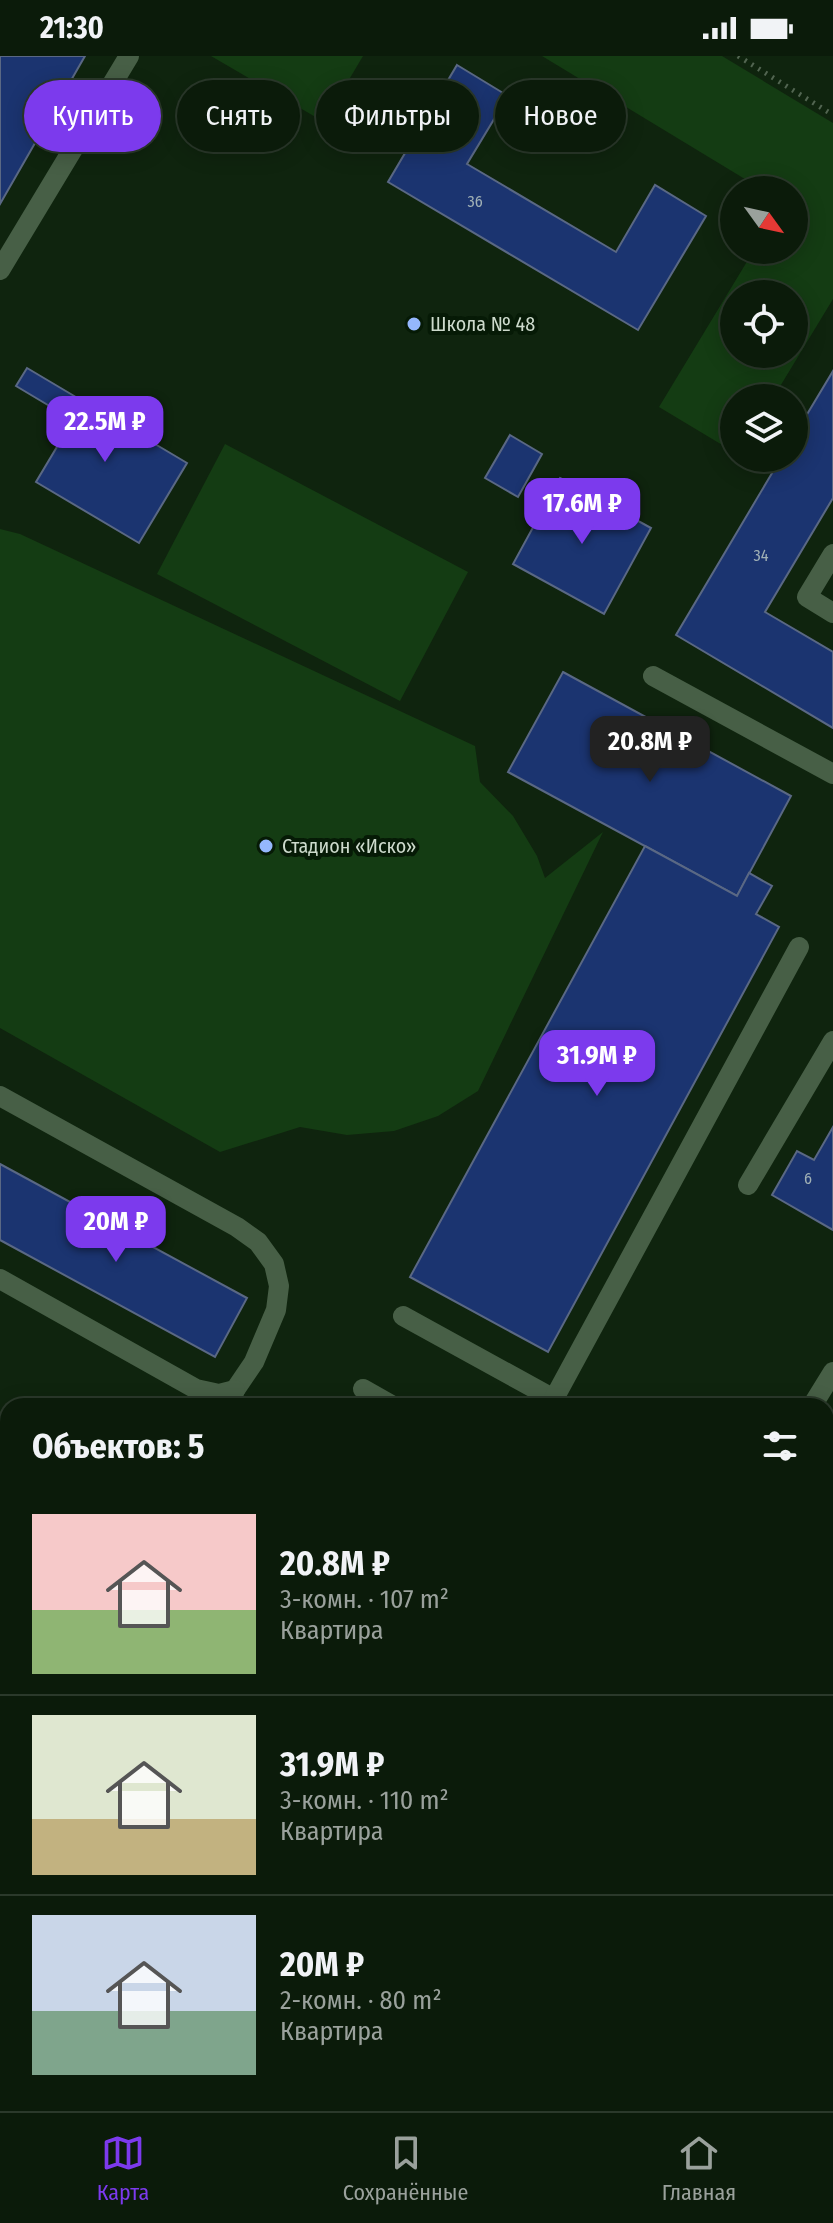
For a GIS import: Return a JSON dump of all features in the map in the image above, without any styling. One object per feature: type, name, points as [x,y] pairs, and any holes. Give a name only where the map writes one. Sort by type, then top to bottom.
[{"type":"street","points":[[0,270],[129,56]]},
{"type":"street","points":[[833,554],[807,597],[833,613]]},
{"type":"street","points":[[653,676],[833,774]]},
{"type":"street","points":[[554,1398],[799,947]]},
{"type":"street","points":[[748,1185],[833,1041]]},
{"type":"street","points":[[0,1096],[237,1227],[258,1242],[274,1264],[279,1286],[276,1310],[254,1362],[232,1398],[196,1389],[0,1279]]},
{"type":"street","points":[[403,1316],[545,1398]]},
{"type":"street","points":[[817,1398],[833,1372]]},
{"type":"street","points":[[363,1389],[379,1398]]},
{"type":"path","points":[[738,56],[833,115]]},
{"type":"green space","points":[[211,56],[363,56],[349,80],[316,80],[316,117],[300,108],[300,80],[252,80]]},
{"type":"green space","points":[[542,56],[722,56],[833,123],[833,299],[808,340],[808,280],[736,280],[746,264],[808,264],[808,176],[740,176],[626,107],[626,80],[582,80]]},
{"type":"green space","points":[[720,306],[720,368],[791,368],[781,384],[720,384],[720,444],[659,407]]},
{"type":"green space","points":[[225,444],[468,572],[400,701],[157,574]]},
{"type":"green space","name":"Стадион «Иско»","points":[[0,529],[20,534],[475,746],[480,782],[513,816],[537,856],[545,878],[603,832],[478,1091],[438,1116],[394,1131],[347,1135],[300,1127],[220,1152],[0,1028]]},
{"type":"building","points":[[0,56],[85,56],[71,80],[24,80],[24,152],[30,152],[0,204]]},
{"type":"building","points":[[457,65],[495,88],[495,118],[479,144],[479,80],[448,80]]},
{"type":"building","points":[[406,152],[474,152],[467,164],[616,252],[655,185],[706,216],[638,330],[388,182]]},
{"type":"building","points":[[27,368],[187,463],[139,543],[36,482],[73,420],[16,386]]},
{"type":"building","points":[[833,371],[833,498],[765,612],[833,652],[833,728],[676,635],[773,472],[808,472],[808,413]]},
{"type":"building","points":[[510,435],[542,454],[518,497],[485,478]]},
{"type":"building","points":[[560,478],[651,528],[604,614],[513,564]]},
{"type":"building","points":[[563,672],[791,796],[737,896],[508,772]]},
{"type":"building","points":[[645,846],[737,896],[749,873],[772,886],[756,914],[779,927],[548,1352],[410,1277]]},
{"type":"building","points":[[833,1127],[833,1230],[772,1195],[797,1151],[814,1160]]},
{"type":"building","points":[[0,1164],[247,1298],[215,1357],[0,1240]]},
{"type":"place","name":"Школа № 48","points":[[414,324]]},
{"type":"place","name":"Стадион «Иско»","points":[[266,846]]}]
